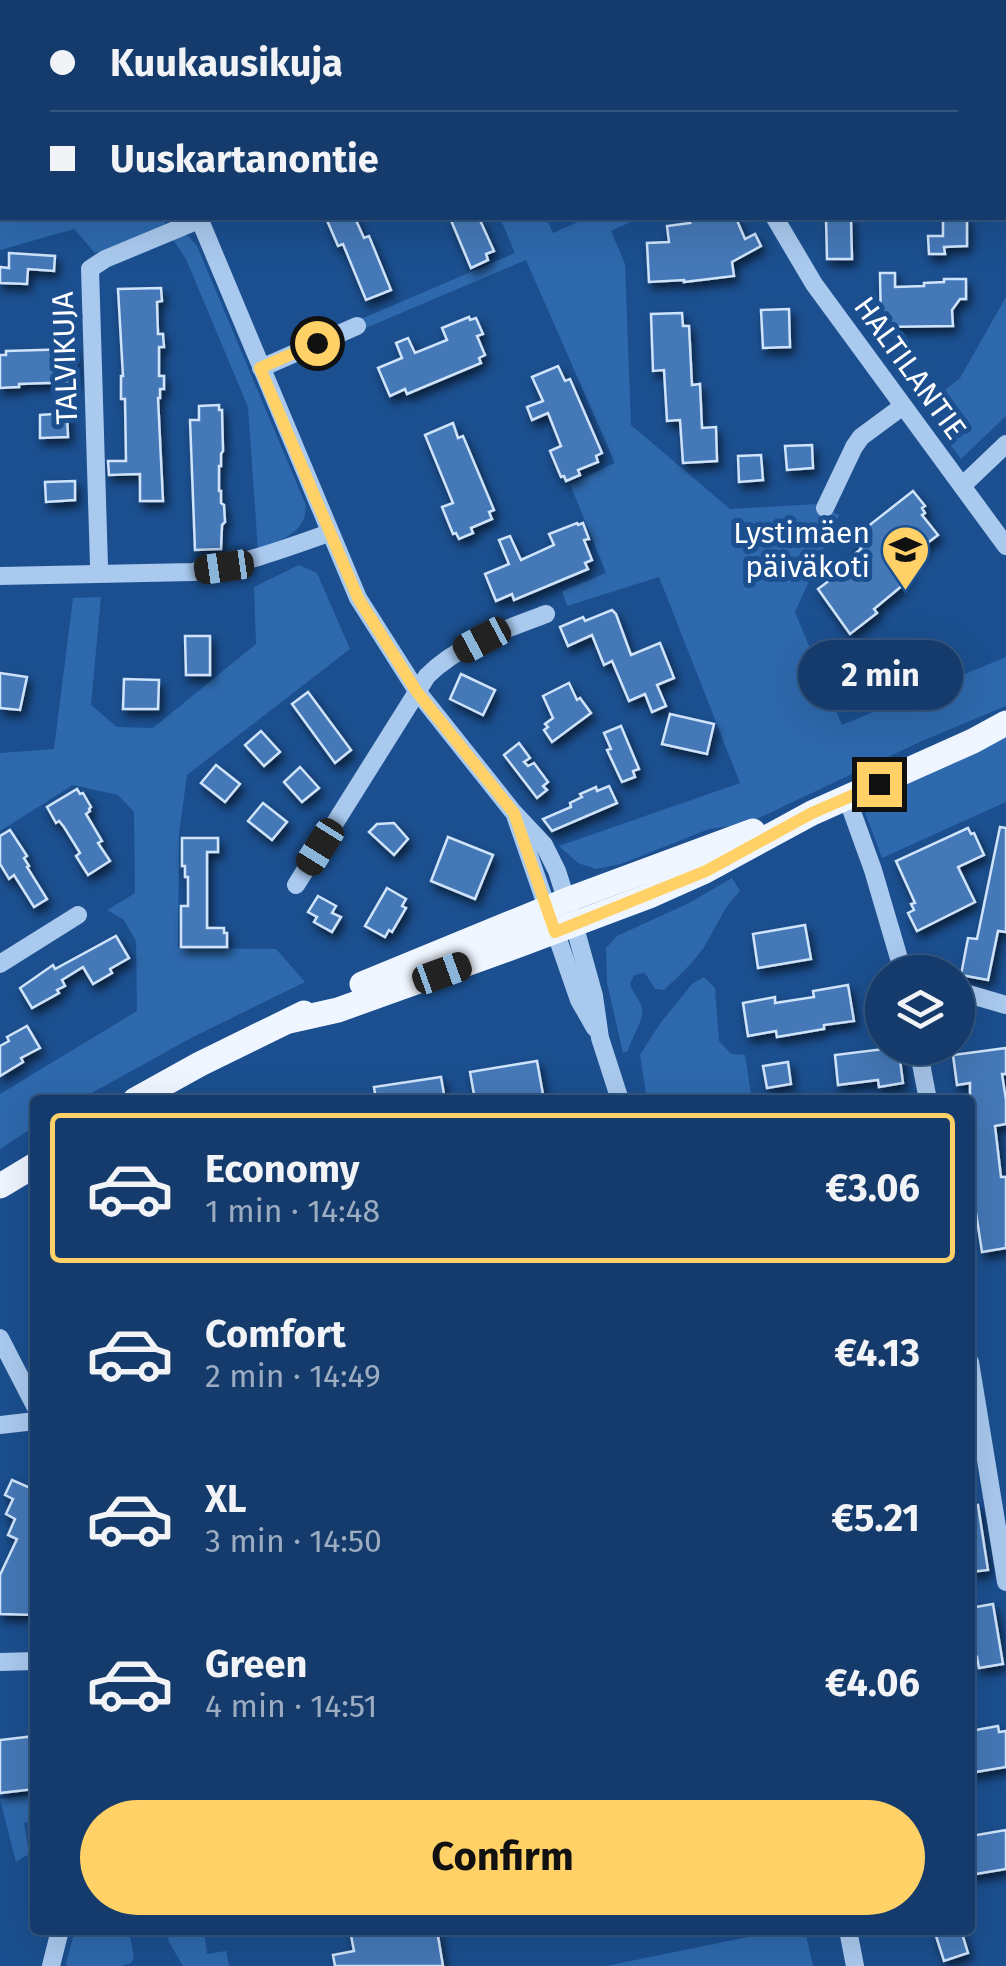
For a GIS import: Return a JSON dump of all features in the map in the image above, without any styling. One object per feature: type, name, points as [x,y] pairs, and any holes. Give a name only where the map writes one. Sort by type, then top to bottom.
[{"type":"main road","points":[[144,1095],[290,1021],[338,1010],[752,831],[812,813],[1006,723]]},
{"type":"main road","points":[[0,1186],[30,1168]]},
{"type":"street","name":"TALVIKUJA","points":[[99,566],[90,269],[193,220]]},
{"type":"street","points":[[199,220],[358,598],[417,692],[544,845],[579,1000],[600,1038],[618,1095]]},
{"type":"street","name":"HALTILANTIE","points":[[776,220],[814,284],[1006,546]]},
{"type":"street","points":[[260,368],[357,326]]},
{"type":"street","points":[[825,508],[861,437],[904,406]]},
{"type":"street","points":[[962,486],[1006,444]]},
{"type":"street","points":[[0,576],[193,572],[251,560],[329,533]]},
{"type":"street","points":[[296,885],[427,676],[448,657],[546,614]]},
{"type":"street","points":[[847,798],[898,955]]},
{"type":"street","points":[[0,964],[78,915]]},
{"type":"street","points":[[975,996],[1006,1005]]},
{"type":"street","points":[[921,1065],[927,1095]]},
{"type":"street","points":[[0,1338],[30,1396]]},
{"type":"street","points":[[975,1393],[1006,1582]]},
{"type":"street","points":[[0,1425],[30,1422]]},
{"type":"street","points":[[0,1662],[30,1661]]},
{"type":"street","points":[[51,1966],[59,1935]]},
{"type":"street","points":[[849,1935],[855,1966]]},
{"type":"shaded area","points":[[0,220],[167,220],[164,226],[95,253],[74,229],[0,250]]},
{"type":"shaded area","points":[[501,220],[547,220],[553,233],[582,220],[635,220],[611,231],[625,264],[631,425],[730,509],[816,504],[839,515],[795,612],[842,725],[1006,657],[1006,706],[746,824],[709,829],[621,864],[596,869],[578,863],[559,846],[740,783],[659,577],[567,606],[562,591],[606,573],[570,484],[615,463],[526,260],[361,330],[361,319],[515,253]]},
{"type":"shaded area","points":[[188,236],[197,246],[305,503],[298,528],[258,551],[248,407],[186,259],[171,237]]},
{"type":"shaded area","points":[[1006,297],[1006,416],[961,459],[923,408],[960,378]]},
{"type":"shaded area","points":[[299,565],[317,573],[350,649],[187,775],[179,833],[178,948],[276,949],[305,982],[88,1095],[30,1095],[30,1129],[0,1149],[0,1094],[137,1011],[136,941],[124,920],[107,910],[135,893],[134,812],[118,795],[73,785],[0,831],[0,753],[54,749],[73,598],[101,597],[91,705],[117,727],[153,728],[256,644],[254,587]]},
{"type":"shaded area","points":[[1006,734],[1006,802],[882,858],[863,807]]},
{"type":"shaded area","points":[[732,878],[740,891],[704,947],[680,975],[664,990],[655,989],[645,973],[634,975],[630,984],[642,1012],[628,1051],[623,1053],[607,983],[606,948],[617,936]]},
{"type":"shaded area","points":[[704,977],[715,988],[719,1041],[731,1054],[745,1055],[751,1095],[646,1095],[640,1055],[692,984]]},
{"type":"shaded area","points":[[30,1795],[30,1822],[24,1823],[29,1854],[16,1862],[0,1799]]},
{"type":"shaded area","points":[[74,1935],[130,1935],[134,1958],[131,1963],[66,1964]]},
{"type":"shaded area","points":[[168,1935],[205,1935],[207,1954],[226,1951],[229,1966],[183,1966]]},
{"type":"shaded area","points":[[758,1935],[806,1935],[813,1966],[606,1966]]},
{"type":"building","points":[[327,220],[356,220],[364,238],[369,236],[391,290],[366,300],[343,244],[338,246]]},
{"type":"building","points":[[451,220],[480,220],[494,251],[486,254],[488,260],[471,268]]},
{"type":"building","points":[[689,220],[737,220],[745,239],[755,234],[761,246],[732,262],[734,276],[649,282],[647,243],[669,242],[667,226],[690,223]]},
{"type":"building","points":[[826,220],[851,220],[852,259],[827,259]]},
{"type":"building","points":[[943,220],[967,220],[967,246],[944,247],[945,254],[929,254],[928,236],[943,236]]},
{"type":"building","points":[[9,253],[55,256],[54,271],[28,269],[27,284],[0,283],[0,267],[9,268]]},
{"type":"building","points":[[880,273],[895,273],[895,287],[966,279],[966,299],[960,299],[952,310],[953,326],[881,327]]},
{"type":"building","points":[[161,288],[162,301],[157,302],[158,334],[163,334],[164,347],[159,347],[159,376],[164,376],[164,389],[160,389],[158,398],[163,501],[140,501],[140,474],[109,475],[108,461],[126,461],[118,289]]},
{"type":"building","points":[[789,309],[790,347],[763,348],[761,310]]},
{"type":"building","points":[[682,313],[683,326],[689,326],[692,385],[700,384],[702,428],[716,427],[717,461],[683,463],[680,420],[667,421],[664,370],[653,371],[651,314]]},
{"type":"building","points":[[476,318],[483,334],[477,336],[485,355],[479,358],[481,363],[407,394],[405,389],[390,396],[378,368],[402,358],[396,343],[408,338],[415,353],[447,340],[442,328]]},
{"type":"building","points":[[74,349],[76,382],[0,388],[0,355],[6,355],[6,351]]},
{"type":"building","points":[[558,366],[565,381],[570,379],[602,453],[596,456],[598,462],[578,470],[580,475],[566,481],[550,451],[561,446],[548,413],[532,420],[527,407],[543,401],[532,377]]},
{"type":"building","points":[[219,405],[223,451],[219,491],[225,522],[221,549],[195,550],[190,420],[199,420],[199,406]]},
{"type":"building","points":[[67,413],[68,437],[40,438],[40,415]]},
{"type":"building","points":[[453,423],[458,438],[463,436],[494,510],[489,512],[492,519],[471,528],[473,533],[459,539],[442,507],[453,503],[425,435]]},
{"type":"building","points":[[812,445],[813,468],[787,470],[785,446]]},
{"type":"building","points":[[761,455],[763,480],[739,482],[738,456]]},
{"type":"building","points":[[75,481],[75,500],[46,502],[45,482]]},
{"type":"building","points":[[913,491],[925,506],[922,515],[938,535],[905,567],[910,574],[900,581],[903,585],[850,634],[818,589],[838,574],[835,569],[861,549],[854,540],[862,531]]},
{"type":"building","points":[[583,523],[589,539],[584,540],[592,560],[585,563],[588,569],[514,600],[512,594],[496,601],[485,574],[509,564],[499,540],[510,536],[521,560],[554,545],[549,534]]},
{"type":"building","points":[[612,610],[631,655],[660,643],[674,678],[657,685],[666,706],[652,712],[645,694],[629,701],[612,661],[604,665],[592,635],[568,646],[560,627]]},
{"type":"building","points":[[185,636],[210,636],[210,675],[186,675]]},
{"type":"building","points":[[0,673],[27,677],[20,710],[0,708]]},
{"type":"building","points":[[461,674],[495,690],[483,715],[450,699]]},
{"type":"building","points":[[124,679],[159,680],[158,709],[123,709]]},
{"type":"building","points":[[569,683],[577,700],[580,698],[591,713],[552,742],[544,730],[553,718],[543,696]]},
{"type":"building","points":[[308,692],[351,750],[335,763],[292,704]]},
{"type":"building","points":[[670,714],[714,724],[707,754],[662,744]]},
{"type":"building","points":[[621,726],[639,769],[633,771],[635,777],[622,782],[607,750],[611,749],[604,733]]},
{"type":"building","points":[[261,731],[280,752],[264,766],[245,745]]},
{"type":"building","points":[[519,743],[530,758],[524,762],[528,766],[534,763],[548,782],[543,786],[547,790],[537,798],[504,755]]},
{"type":"building","points":[[216,765],[240,784],[225,802],[201,783]]},
{"type":"building","points":[[300,767],[319,788],[302,802],[284,782]]},
{"type":"building","points":[[609,786],[617,803],[552,831],[543,819],[571,807],[570,803],[582,797],[580,794]]},
{"type":"building","points":[[77,789],[91,807],[86,814],[110,861],[88,875],[76,856],[80,853],[47,807]]},
{"type":"building","points":[[263,803],[287,822],[272,840],[248,821]]},
{"type":"building","points":[[394,823],[408,839],[394,855],[369,832],[377,824]]},
{"type":"building","points":[[1000,827],[1006,828],[1006,932],[998,931],[988,980],[975,978],[975,955],[965,955],[968,938],[977,939]]},
{"type":"building","points":[[968,828],[984,855],[958,867],[975,902],[917,931],[908,913],[914,910],[911,904],[915,903],[896,861]]},
{"type":"building","points":[[10,830],[47,899],[34,907],[14,875],[9,879],[0,864],[0,836]]},
{"type":"building","points":[[448,837],[493,855],[475,899],[431,881]]},
{"type":"building","points":[[182,838],[218,838],[218,852],[207,852],[207,928],[224,928],[227,947],[181,947],[181,906],[188,906]]},
{"type":"building","points":[[387,888],[406,899],[402,906],[406,908],[385,937],[365,926]]},
{"type":"building","points":[[318,896],[336,906],[332,913],[341,917],[332,932],[314,922],[317,917],[308,912]]},
{"type":"building","points":[[805,925],[811,959],[758,968],[753,934]]},
{"type":"building","points":[[116,936],[129,958],[110,969],[112,973],[93,984],[83,967],[62,980],[65,986],[57,990],[59,993],[32,1008],[20,988],[53,965],[55,969]]},
{"type":"building","points":[[848,985],[854,1021],[777,1037],[776,1031],[748,1036],[743,1003],[775,997],[775,1003],[814,997],[813,991]]},
{"type":"building","points":[[27,1026],[40,1048],[0,1076],[0,1046],[9,1041],[7,1037]]},
{"type":"building","points":[[1006,1048],[1006,1074],[1002,1074],[1006,1124],[995,1126],[1001,1177],[1006,1177],[1006,1248],[982,1252],[975,1206],[975,1095],[970,1095],[970,1083],[957,1085],[954,1065],[975,1065],[975,1052]]},
{"type":"building","points":[[865,1052],[865,1065],[901,1065],[903,1083],[879,1087],[878,1080],[838,1085],[835,1055]]},
{"type":"building","points":[[537,1061],[543,1095],[474,1095],[470,1072]]},
{"type":"building","points":[[788,1062],[791,1084],[767,1088],[763,1066]]},
{"type":"building","points":[[441,1077],[444,1095],[375,1095],[374,1087]]},
{"type":"building","points":[[12,1480],[30,1488],[30,1615],[0,1614],[0,1575],[17,1539],[8,1535],[15,1519],[6,1514],[13,1499],[5,1495]]},
{"type":"building","points":[[978,1505],[988,1570],[975,1571]]},
{"type":"building","points":[[993,1604],[1003,1664],[979,1668],[975,1657],[975,1607]]},
{"type":"building","points":[[998,1726],[999,1732],[1006,1731],[1006,1767],[975,1772],[975,1730]]},
{"type":"building","points":[[30,1737],[30,1790],[0,1793],[0,1740]]},
{"type":"building","points":[[1006,1830],[1006,1869],[975,1874],[975,1835]]},
{"type":"building","points":[[351,1935],[438,1935],[443,1966],[335,1966],[333,1955],[354,1951]]},
{"type":"building","points":[[936,1935],[963,1935],[968,1953],[944,1961]]},
{"type":"place","name":"Lystimäen päiväkoti","points":[[905,592]]},
{"type":"route","points":[[317,343],[260,368],[358,598],[417,692],[514,813],[555,932],[706,871],[812,813],[879,784]]}]
